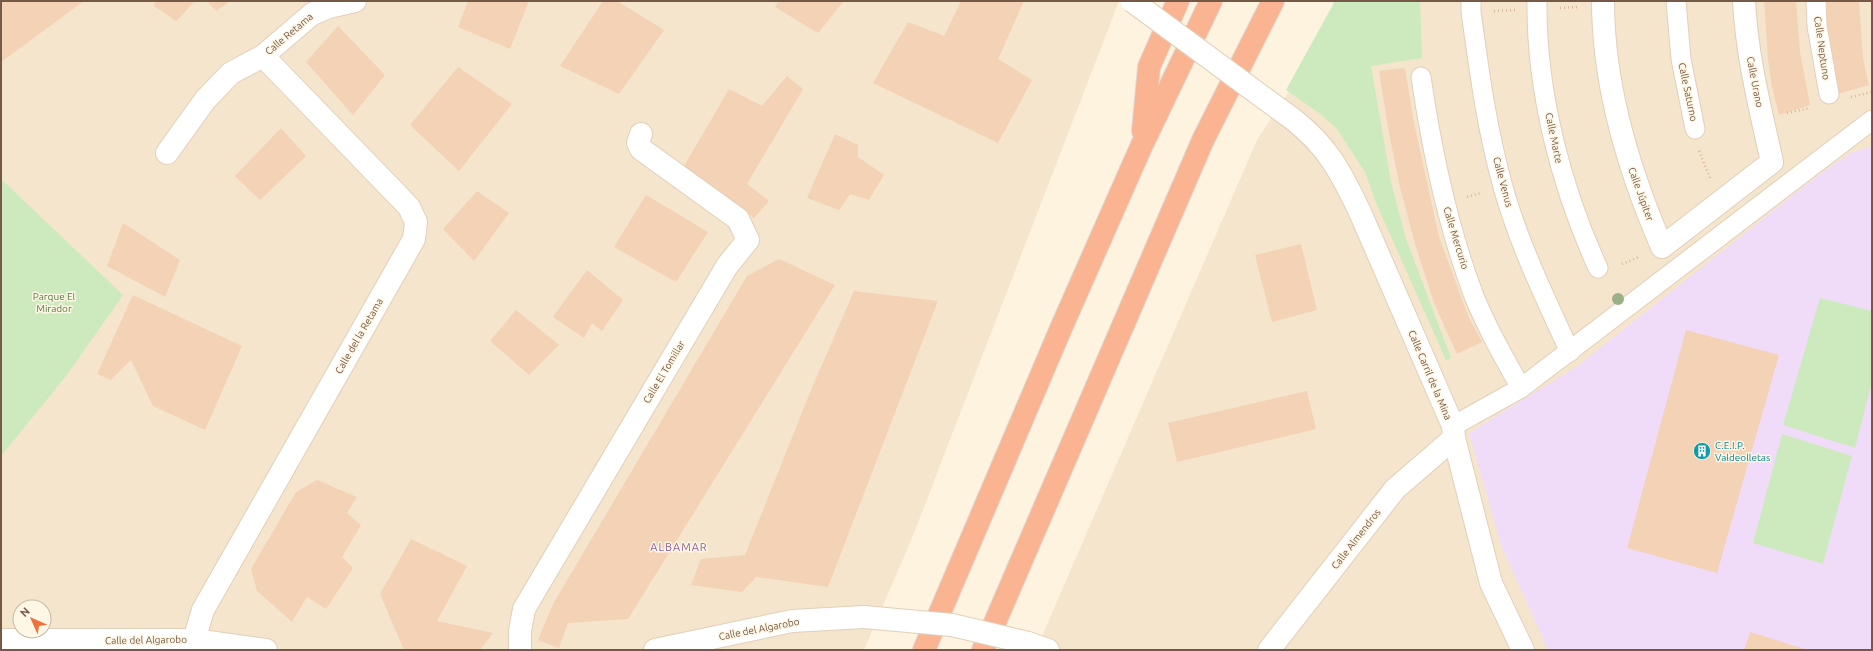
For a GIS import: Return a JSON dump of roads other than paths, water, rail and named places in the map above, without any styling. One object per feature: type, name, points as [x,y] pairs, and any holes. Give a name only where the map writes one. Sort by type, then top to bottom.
[{"type":"highway","points":[[1141,147],[1149,67],[1178,1]]},
{"type":"highway","points":[[924,650],[1062,326],[1141,147],[1210,1]]},
{"type":"highway","points":[[983,650],[1203,140],[1273,1]]},
{"type":"street","name":"Calle Retama","points":[[168,153],[205,100],[231,73],[263,56],[312,14],[329,7],[355,1]]},
{"type":"street","name":"Calle Carril de la Mina","points":[[1132,1],[1313,135],[1326,150],[1343,177],[1359,210],[1453,432],[1491,583],[1523,650]]},
{"type":"street","name":"Calle Venus","points":[[1471,1],[1471,12],[1482,89],[1503,187],[1515,225],[1538,283],[1570,352]]},
{"type":"street","name":"Calle Marte","points":[[1536,1],[1541,62],[1557,156],[1582,232],[1598,268]]},
{"type":"street","name":"Calle Júpiter","points":[[1603,1],[1605,42],[1618,119],[1644,206],[1662,248],[1720,203]]},
{"type":"street","name":"Calle Saturno","points":[[1676,1],[1681,59],[1696,129]]},
{"type":"street","name":"Calle Urano","points":[[1720,203],[1772,162],[1750,65],[1744,1]]},
{"type":"street","name":"Calle Neptuno","points":[[1816,1],[1817,26],[1829,94]]},
{"type":"street","name":"Calle del la Retama","points":[[195,645],[203,610],[414,240],[416,222],[409,207],[263,56]]},
{"type":"street","name":"Calle Mercurio","points":[[1421,77],[1428,123],[1445,203],[1474,296],[1492,335],[1521,388]]},
{"type":"street","points":[[1453,432],[1521,388],[1570,352],[1630,304],[1872,120]]},
{"type":"street","name":"Calle El Tomillar","points":[[520,650],[520,631],[524,609],[727,266],[748,240],[738,219],[641,149],[638,143],[641,134]]},
{"type":"street","name":"Calle Almendros","points":[[1269,650],[1395,489],[1453,432]]},
{"type":"street","name":"Calle del Algarobo","points":[[655,650],[792,621],[864,617],[952,624],[1038,646]]},
{"type":"street","name":"Calle del Algarobo","points":[[1,640],[195,645],[266,650]]},
{"type":"place","name":"C.E.I.P. Valdeolletas","points":[[1702,451]]},
{"type":"district","name":"ALBAMAR","points":[[679,547]]},
{"type":"park label","name":"Parque El Mirador","points":[[54,302]]}]
